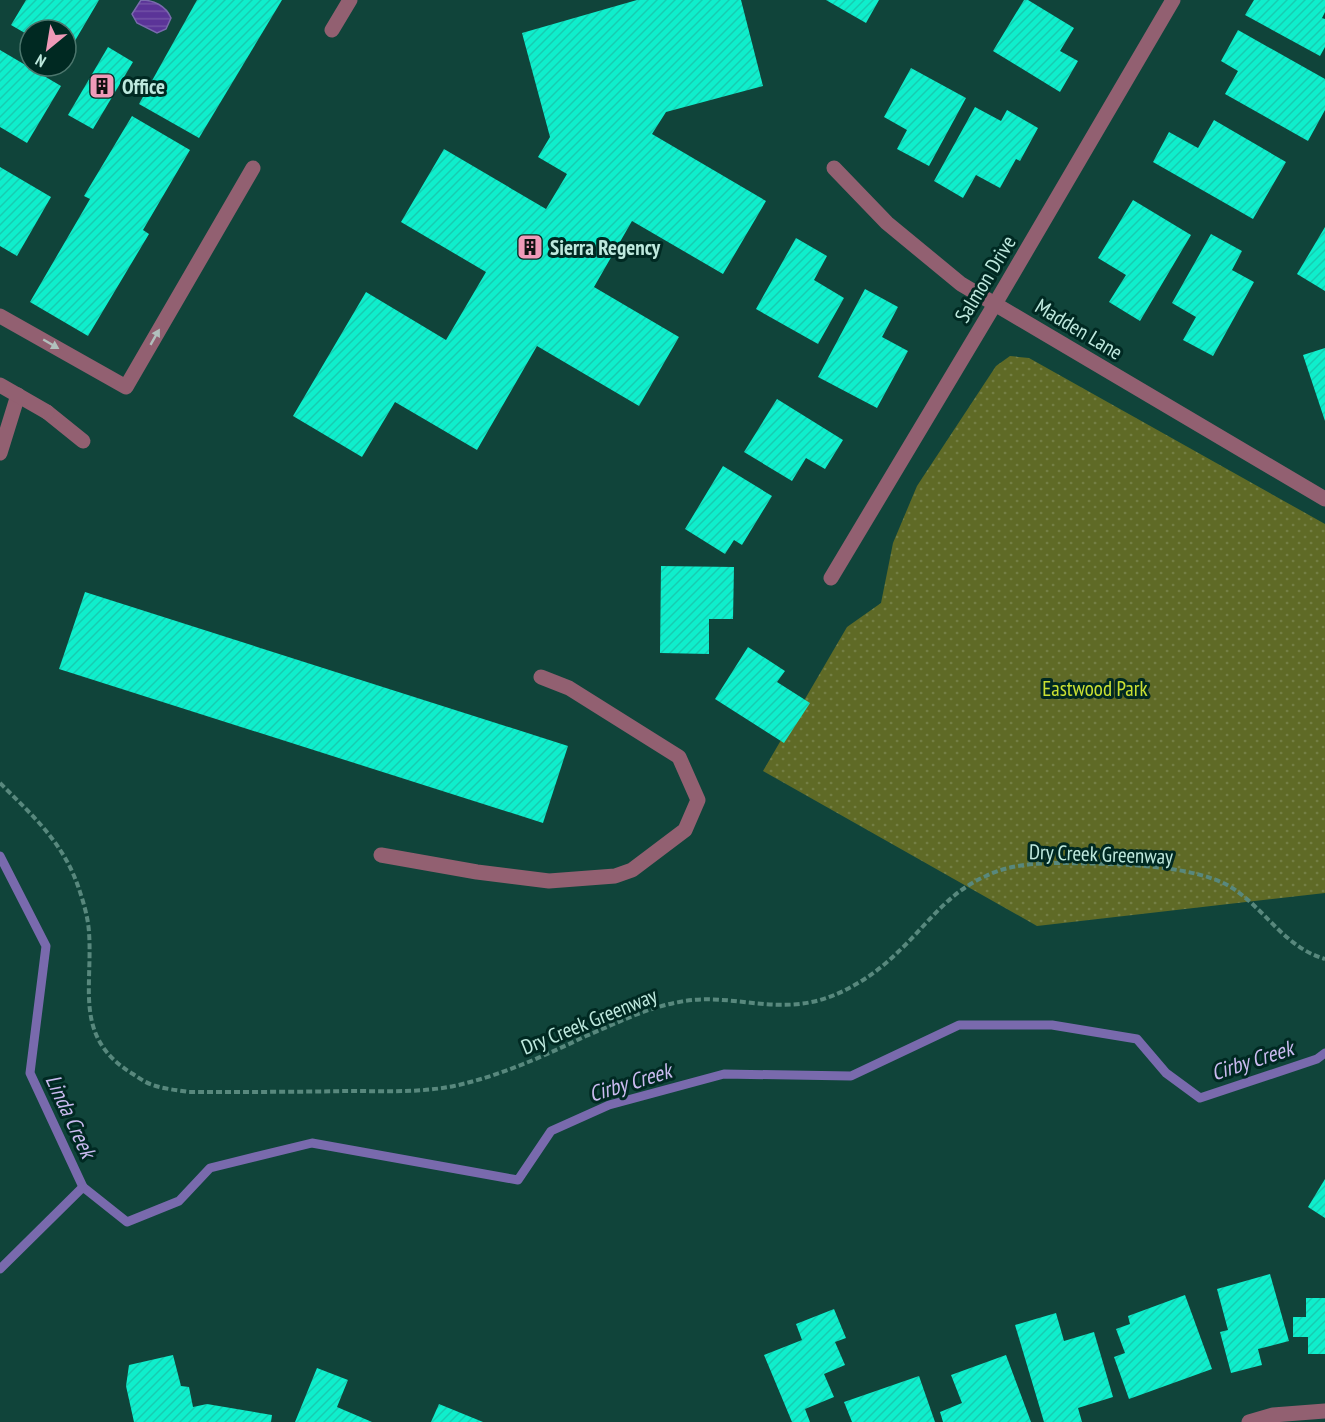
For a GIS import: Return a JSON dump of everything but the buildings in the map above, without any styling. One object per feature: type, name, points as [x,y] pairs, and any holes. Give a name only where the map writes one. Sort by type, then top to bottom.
[{"type":"street","points":[[332,30],[350,0]]},
{"type":"street","name":"Salmon Drive","points":[[831,578],[1173,0]]},
{"type":"street","points":[[0,316],[126,387],[253,168]]},
{"type":"street","name":"Madden Lane","points":[[834,168],[887,223],[961,284],[1325,499]]},
{"type":"street","points":[[0,385],[47,412],[83,441]]},
{"type":"street","points":[[0,453],[18,395]]},
{"type":"street","points":[[381,855],[477,872],[549,881],[615,876],[632,870],[685,830],[698,800],[679,757],[569,688],[541,677]]},
{"type":"street","points":[[1249,1422],[1273,1415],[1325,1411]]},
{"type":"path","name":"Dry Creek Greenway","points":[[0,783],[30,811],[55,841],[72,869],[85,909],[89,931],[88,1004],[99,1041],[120,1066],[154,1086],[189,1092],[413,1092],[453,1086],[519,1065],[634,1014],[682,1001],[705,999],[779,1006],[820,1000],[856,983],[882,967],[955,894],[985,876],[1030,864],[1120,865],[1203,874],[1224,882],[1239,892],[1296,945],[1313,956],[1325,959]]},
{"type":"green space","name":"Eastwood Park","points":[[1010,356],[1029,358],[1325,524],[1325,893],[1037,926],[763,771],[847,627],[881,603],[893,543],[917,486],[996,366]]},
{"type":"shaded area","points":[[141,0],[155,3],[166,10],[171,18],[166,29],[157,33],[137,23],[132,14]]},
{"type":"waterway","name":"Linda Creek","points":[[0,856],[46,946],[30,1073],[83,1187]]},
{"type":"waterway","name":"Cirby Creek","points":[[0,1269],[83,1187],[127,1222],[179,1201],[210,1168],[312,1143],[518,1180],[551,1131],[609,1105],[724,1074],[851,1076],[959,1025],[1052,1025],[1137,1039],[1166,1073],[1200,1098],[1317,1059],[1325,1053]]},
{"type":"place","name":"Office","points":[[102,86]]},
{"type":"place","name":"Sierra Regency","points":[[530,247]]}]
